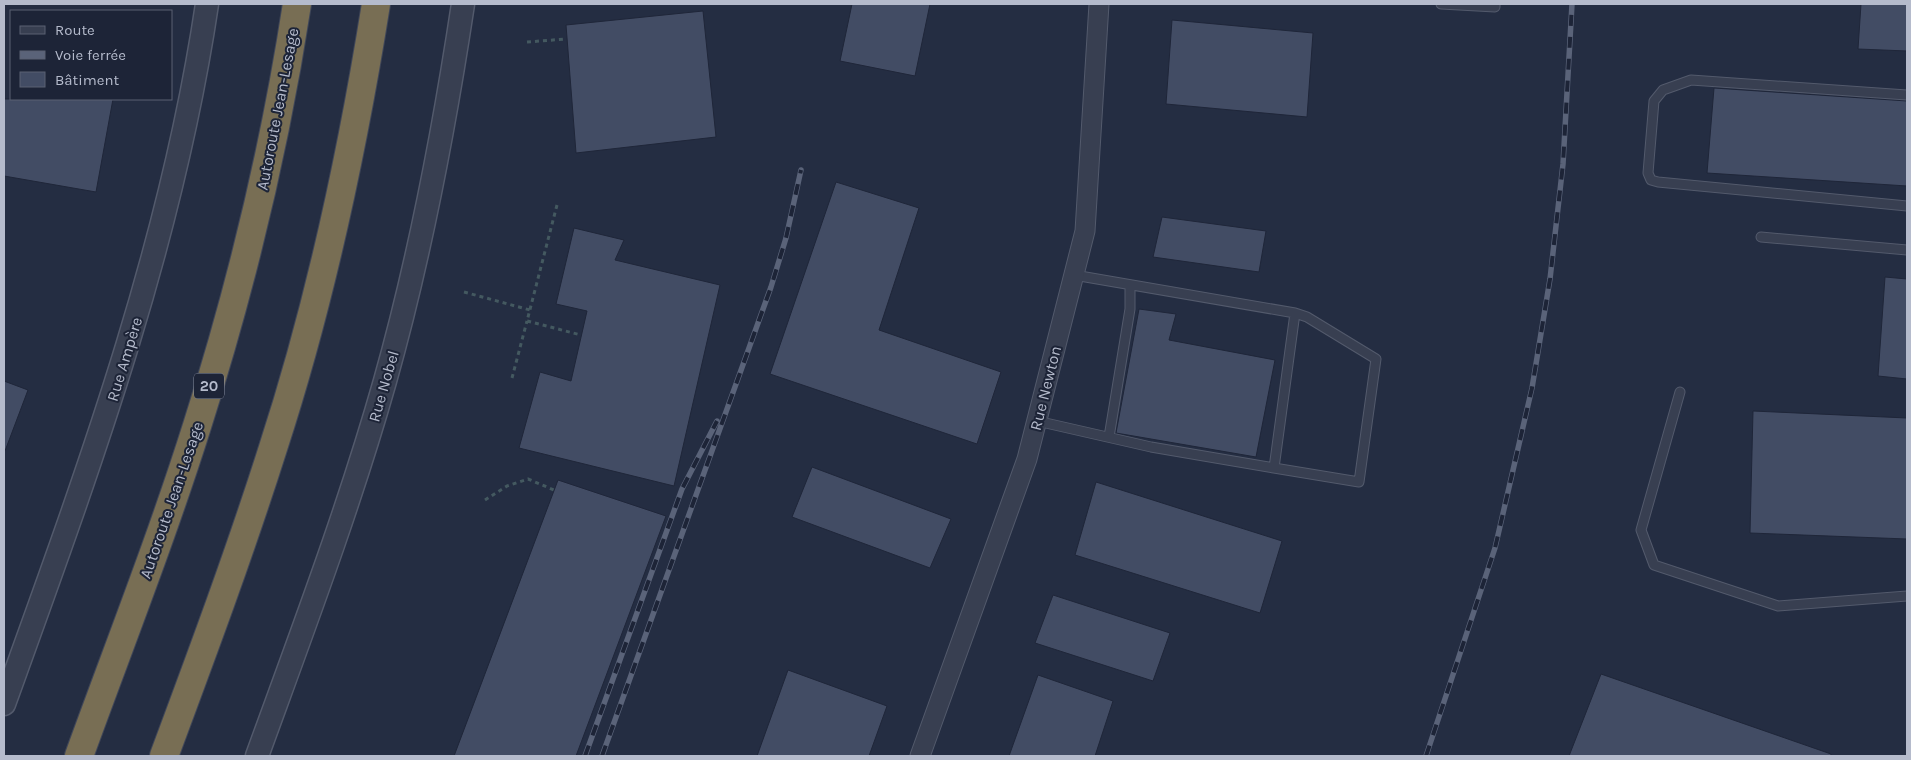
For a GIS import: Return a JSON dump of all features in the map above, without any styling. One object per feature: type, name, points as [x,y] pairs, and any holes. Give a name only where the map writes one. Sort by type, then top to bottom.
[{"type":"highway","name":"Autoroute Jean-Lesage","points":[[79,756],[171,503],[221,346],[269,159],[297,4]]},
{"type":"highway","points":[[164,756],[274,447],[297,369],[344,179],[376,4]]},
{"type":"street","name":"Rue Ampère","points":[[4,704],[82,488],[132,334],[158,239],[177,159],[207,4]]},
{"type":"street","name":"Rue Nobel","points":[[257,756],[334,542],[385,380],[410,282],[431,186],[463,4]]},
{"type":"street","name":"Rue Newton","points":[[920,756],[1024,468],[1085,231],[1099,4]]},
{"type":"lane","points":[[1442,4],[1495,7],[1495,4]]},
{"type":"lane","points":[[1907,95],[1691,80],[1663,90],[1654,101],[1648,173],[1652,180],[1658,182],[1907,206]]},
{"type":"lane","points":[[1761,237],[1907,250]]},
{"type":"lane","points":[[1037,421],[1152,447],[1359,482],[1376,359],[1307,317],[1295,313],[1074,275]]},
{"type":"lane","points":[[1109,437],[1130,308],[1130,285]]},
{"type":"lane","points":[[1274,468],[1295,313]]},
{"type":"lane","points":[[1680,392],[1640,530],[1654,565],[1778,606],[1907,596]]},
{"type":"path","points":[[527,42],[566,39]]},
{"type":"path","points":[[512,378],[557,206]]},
{"type":"path","points":[[464,292],[530,310]]},
{"type":"path","points":[[527,321],[581,335]]},
{"type":"path","points":[[485,500],[507,486],[528,479],[554,490]]},
{"type":"building","points":[[852,4],[930,4],[915,76],[840,61]]},
{"type":"building","points":[[1861,4],[1907,4],[1907,51],[1858,49]]},
{"type":"building","points":[[703,11],[716,137],[576,153],[566,25]]},
{"type":"building","points":[[1172,20],[1313,33],[1307,117],[1166,104]]},
{"type":"building","points":[[1714,88],[1907,101],[1907,186],[1707,173]]},
{"type":"building","points":[[4,99],[113,100],[96,192],[4,176]]},
{"type":"building","points":[[836,182],[919,208],[879,330],[1001,372],[977,444],[770,374]]},
{"type":"building","points":[[1162,217],[1266,231],[1259,272],[1153,257]]},
{"type":"building","points":[[574,228],[624,240],[615,260],[720,285],[674,486],[519,448],[540,372],[571,381],[587,311],[556,304]]},
{"type":"building","points":[[1885,277],[1907,279],[1907,379],[1878,376]]},
{"type":"building","points":[[1139,309],[1176,314],[1169,340],[1275,360],[1256,457],[1116,433]]},
{"type":"building","points":[[4,381],[28,390],[5,451],[4,451]]},
{"type":"building","points":[[1753,411],[1907,418],[1907,539],[1750,533]]},
{"type":"building","points":[[812,467],[951,519],[930,568],[792,517]]},
{"type":"building","points":[[558,480],[666,516],[576,756],[454,756]]},
{"type":"building","points":[[1096,482],[1282,541],[1260,613],[1075,555]]},
{"type":"building","points":[[1053,595],[1170,633],[1153,681],[1035,643]]},
{"type":"building","points":[[788,670],[887,706],[869,756],[757,756]]},
{"type":"building","points":[[1601,674],[1831,754],[1831,756],[1569,756]]},
{"type":"building","points":[[1038,675],[1113,701],[1095,756],[1009,756]]},
{"type":"railway","points":[[1426,756],[1495,548],[1532,388],[1550,279],[1563,164],[1572,4]]},
{"type":"railway","points":[[602,756],[771,287],[786,238],[801,170]]},
{"type":"railway","points":[[585,756],[682,489],[717,421]]}]
